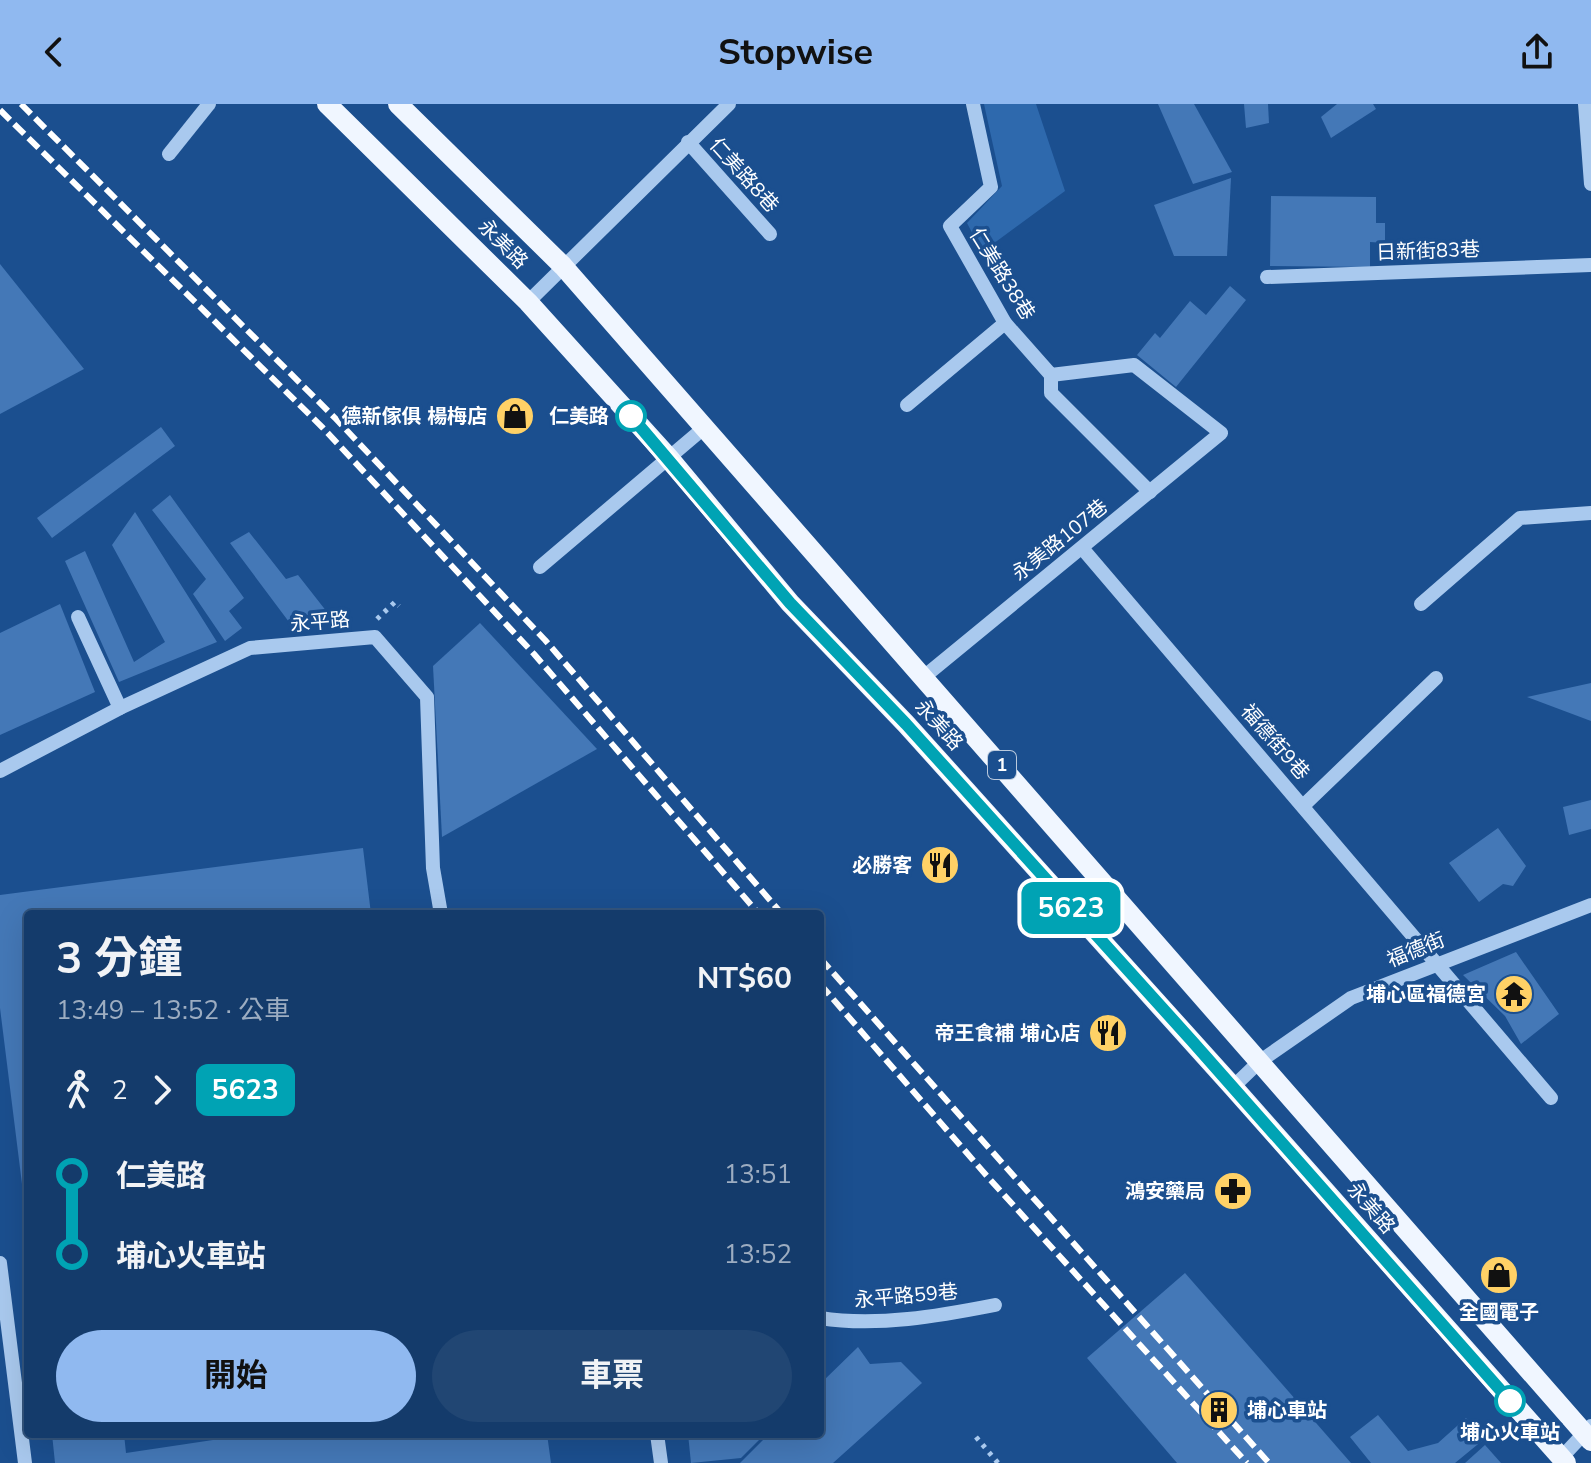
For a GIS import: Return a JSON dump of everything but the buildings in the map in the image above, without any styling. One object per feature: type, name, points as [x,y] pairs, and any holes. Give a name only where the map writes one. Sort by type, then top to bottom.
[{"type":"main road","name":"永美路","points":[[327,104],[528,302],[669,458],[790,603],[916,736],[1233,1087],[1563,1460]]},
{"type":"main road","name":"永美路","points":[[398,104],[563,266],[1588,1433]]},
{"type":"street","points":[[169,154],[209,104]]},
{"type":"street","points":[[528,302],[729,104]]},
{"type":"street","name":"仁美路38巷","points":[[973,104],[991,187],[950,226],[1005,323],[1051,375],[1051,393],[1150,492]]},
{"type":"street","points":[[1585,104],[1591,184]]},
{"type":"street","name":"仁美路8巷","points":[[688,142],[770,234]]},
{"type":"street","name":"日新街83巷","points":[[1267,277],[1591,265]]},
{"type":"street","points":[[907,405],[1005,323]]},
{"type":"street","name":"永美路107巷","points":[[925,676],[1221,433],[1134,365],[1051,375]]},
{"type":"street","points":[[540,567],[705,427]]},
{"type":"street","points":[[1421,604],[1520,518],[1591,513]]},
{"type":"street","name":"福德街9巷","points":[[1082,548],[1551,1098]]},
{"type":"street","points":[[78,617],[120,708]]},
{"type":"street","name":"永平路","points":[[0,771],[120,708],[250,648],[375,637],[427,697],[433,868],[440,910]]},
{"type":"street","points":[[1303,806],[1436,678]]},
{"type":"street","name":"福德街","points":[[1233,1087],[1259,1062],[1351,998],[1591,905]]},
{"type":"street","points":[[0,1263],[25,1463]]},
{"type":"street","name":"永平路59巷","points":[[824,1319],[839,1321],[943,1315],[995,1305]]},
{"type":"street","points":[[1563,1460],[1588,1433]]},
{"type":"street","points":[[658,1438],[661,1463]]},
{"type":"path","points":[[369,626],[395,602],[399,606]]},
{"type":"path","points":[[976,1437],[998,1463]]},
{"type":"shaded area","points":[[984,104],[1036,104],[1065,191],[982,252],[967,223],[1002,186]]},
{"type":"railway","points":[[21,104],[336,419],[545,640],[779,910]]},
{"type":"railway","points":[[0,110],[323,428],[534,654],[756,910]]},
{"type":"railway","points":[[824,962],[1269,1463]]},
{"type":"railway","points":[[824,989],[986,1175],[1247,1463]]},
{"type":"bus line","name":"5623","points":[[631,416],[790,603],[906,724],[1510,1401]]},
{"type":"place","name":"德新傢俱 楊梅店","points":[[515,416]]},
{"type":"place","name":"仁美路","points":[[631,416]]},
{"type":"place","name":"必勝客","points":[[940,865]]},
{"type":"place","name":"埔心區福德宮","points":[[1514,994]]},
{"type":"place","name":"帝王食補 埔心店","points":[[1108,1033]]},
{"type":"place","name":"鴻安藥局","points":[[1233,1191]]},
{"type":"place","name":"全國電子","points":[[1499,1275]]},
{"type":"place","name":"埔心火車站","points":[[1510,1401]]},
{"type":"place","name":"埔心車站","points":[[1219,1410]]}]
